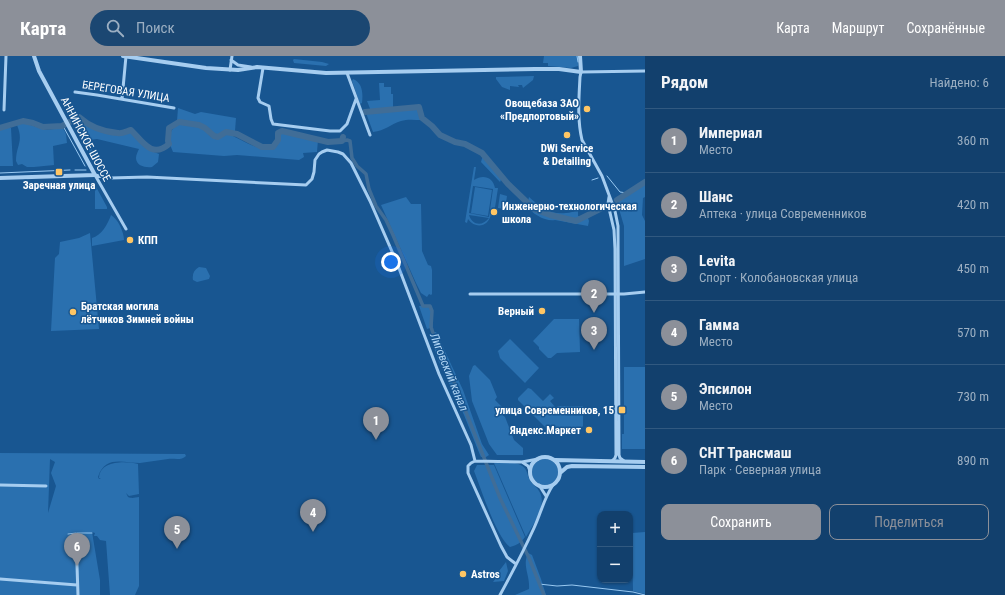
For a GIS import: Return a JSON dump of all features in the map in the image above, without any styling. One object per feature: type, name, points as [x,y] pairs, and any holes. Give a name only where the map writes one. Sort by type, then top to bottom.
[{"type":"street","points":[[4,110],[6,56]]},
{"type":"street","name":"АННИНСКОЕ ШОССЕ","points":[[34,56],[39,71],[126,229]]},
{"type":"street","points":[[123,56],[230,70],[263,68],[326,73],[535,69],[559,69],[581,72],[645,70]]},
{"type":"street","points":[[122,99],[126,56]]},
{"type":"street","points":[[230,70],[232,56]]},
{"type":"street","points":[[580,56],[580,133],[585,146],[602,176],[609,197],[608,204],[615,237],[619,455],[625,462]]},
{"type":"street","points":[[231,60],[238,65],[257,68]]},
{"type":"street","points":[[263,68],[258,98],[260,102],[269,106],[271,121],[273,124],[340,131],[347,124],[356,99]]},
{"type":"street","points":[[347,73],[370,135]]},
{"type":"street","name":"БЕРЕГОВАЯ УЛИЦА","points":[[75,92],[174,108]]},
{"type":"street","points":[[0,178],[95,175],[110,178],[147,177],[306,185],[312,179],[315,160],[319,154],[328,150],[343,154],[351,163],[360,179],[397,264],[439,374],[471,445],[475,461]]},
{"type":"street","points":[[470,294],[645,292]]},
{"type":"street","points":[[609,462],[614,460],[616,455],[617,293]]},
{"type":"street","points":[[516,564],[507,558],[501,546],[468,473],[469,464],[475,461],[522,462],[546,457],[554,460],[645,462]]},
{"type":"street","points":[[530,471],[533,463],[538,459]]},
{"type":"street","points":[[500,595],[538,519],[546,496],[557,481],[560,472],[559,467],[554,460]]},
{"type":"street","points":[[522,462],[528,466],[533,479],[546,496]]},
{"type":"street","points":[[560,472],[567,467],[572,466],[645,467]]},
{"type":"street","points":[[0,485],[46,486]]},
{"type":"street","points":[[539,485],[553,485]]},
{"type":"street","points":[[76,536],[78,595]]},
{"type":"street","points":[[0,579],[78,585]]},
{"type":"shaded area","points":[[544,56],[578,56],[578,66],[571,68],[548,66],[548,63],[543,63]]},
{"type":"shaded area","points":[[294,59],[329,64],[326,66],[294,63]]},
{"type":"shaded area","points":[[534,76],[533,80],[523,88],[522,85],[518,85],[519,87],[510,86],[510,90],[502,87],[496,79],[496,77]]},
{"type":"shaded area","points":[[353,79],[359,83],[362,89],[362,103],[360,104],[352,81]]},
{"type":"shaded area","points":[[379,83],[384,83],[384,87],[391,87],[391,94],[393,94],[393,109],[371,111],[367,101],[380,100]]},
{"type":"shaded area","points":[[178,108],[195,114],[201,112],[236,118],[235,131],[237,132],[227,131],[220,135],[214,135],[207,127],[200,124],[177,121]]},
{"type":"shaded area","points":[[419,108],[422,120],[403,120],[373,132],[366,113]]},
{"type":"shaded area","points":[[81,120],[88,127],[115,134],[131,131],[149,150],[159,154],[158,162],[152,167],[139,165],[136,161],[136,156],[139,149],[97,139],[89,140],[95,160],[93,161],[88,149],[90,146],[88,141],[83,142],[76,123]]},
{"type":"shaded area","points":[[24,123],[46,130],[62,128],[65,131],[67,143],[53,146],[54,165],[27,167],[22,164],[18,165],[16,156],[20,136],[17,125]]},
{"type":"shaded area","points":[[178,123],[202,128],[210,136],[215,138],[228,134],[253,146],[267,150],[273,149],[277,146],[281,134],[285,132],[318,140],[317,152],[303,153],[304,157],[299,160],[173,152],[170,136]]},
{"type":"shaded area","points":[[11,128],[13,166],[0,166],[0,129]]},
{"type":"shaded area","points":[[483,155],[502,178],[500,182],[481,162]]},
{"type":"shaded area","points":[[474,167],[476,167],[474,180],[481,177],[490,179],[495,188],[498,188],[494,214],[491,214],[488,221],[482,225],[475,225],[468,219],[467,223],[465,222]],"holes":[[[473,186],[493,189],[489,217],[469,213]],[[469,215],[489,218],[483,223],[478,224],[472,221]]]},
{"type":"shaded area","points":[[645,184],[645,197],[643,198],[642,215],[645,221],[645,259],[624,266],[624,226],[617,202]]},
{"type":"shaded area","points":[[95,185],[107,207],[107,209],[95,209]]},
{"type":"shaded area","points":[[475,187],[492,190],[488,216],[471,213]]},
{"type":"shaded area","points":[[500,194],[507,196],[505,209],[498,208]]},
{"type":"shaded area","points":[[406,197],[411,204],[421,204],[422,251],[428,265],[431,266],[432,270],[432,294],[429,294],[427,297],[421,293],[416,283],[381,205]]},
{"type":"shaded area","points":[[529,197],[541,207],[555,213],[578,211],[578,216],[588,218],[588,226],[548,220],[540,217],[532,212],[527,206]]},
{"type":"shaded area","points":[[111,215],[116,219],[120,226],[124,240],[92,246],[92,238],[104,229]]},
{"type":"shaded area","points":[[90,233],[99,329],[51,331],[55,258],[59,254],[60,242],[79,238]]},
{"type":"shaded area","points":[[199,267],[206,268],[210,276],[209,279],[197,282],[193,280],[194,272]]},
{"type":"shaded area","points":[[428,305],[432,308],[433,327],[427,329],[419,306]]},
{"type":"shaded area","points":[[554,319],[579,319],[580,352],[557,353],[551,358],[548,358],[539,349],[533,341]]},
{"type":"shaded area","points":[[436,332],[463,390],[482,444],[489,455],[486,457],[481,457],[480,455],[464,415],[438,360],[430,335],[430,333]]},
{"type":"shaded area","points":[[510,339],[539,368],[525,383],[500,358],[498,351]]},
{"type":"shaded area","points":[[475,365],[490,380],[497,397],[495,400],[504,409],[500,413],[505,417],[514,440],[523,448],[523,455],[497,455],[489,444],[472,401],[469,376],[473,366]]},
{"type":"shaded area","points":[[624,367],[645,367],[645,449],[622,449],[622,434],[624,434]]},
{"type":"shaded area","points":[[528,388],[531,389],[543,401],[550,394],[554,398],[550,401],[556,408],[558,406],[583,406],[583,426],[580,429],[546,428],[518,400],[518,398]]},
{"type":"shaded area","points":[[0,453],[185,454],[186,456],[184,458],[180,459],[140,463],[129,462],[138,464],[139,494],[129,496],[126,493],[130,498],[139,497],[139,586],[135,595],[110,595],[106,541],[100,540],[97,536],[94,536],[95,533],[92,532],[100,580],[100,595],[0,595]],"holes":[[[50,459],[55,462],[51,473],[56,486],[48,513]],[[121,462],[114,463],[104,468],[100,472],[105,466],[110,463]]]},
{"type":"shaded area","points":[[545,459],[554,463],[558,472],[554,481],[545,485],[536,481],[532,472],[536,463]]},
{"type":"shaded area","points":[[494,463],[516,463],[523,467],[541,496],[541,508],[536,521],[526,537]]},
{"type":"shaded area","points":[[477,465],[494,465],[525,537],[517,545],[510,547],[499,533],[494,523],[474,471]]},
{"type":"shaded area","points":[[645,532],[645,594],[633,591],[633,533]]},
{"type":"shaded area","points":[[528,553],[532,555],[546,595],[515,595],[529,589],[526,566],[526,558]]},
{"type":"shaded area","points":[[506,562],[508,571],[504,581],[493,582],[496,575]]},
{"type":"waterway","points":[[577,56],[578,62]]},
{"type":"waterway","points":[[365,112],[419,107],[422,118],[440,135],[455,142],[465,144],[482,153],[508,184],[534,209],[550,215],[576,221],[604,207]]},
{"type":"waterway","points":[[0,128],[23,121],[43,127],[62,126],[79,117],[92,126],[108,131],[123,133],[131,130],[148,147],[158,150],[169,144],[169,128],[179,122],[199,125],[214,136],[218,137],[226,132],[237,134],[262,147],[273,147],[278,140],[278,133],[282,131],[328,142],[342,141],[343,137]]},
{"type":"waterway","points":[[63,126],[85,166]]},
{"type":"waterway","name":"Лиговский канал","points":[[342,141],[350,141],[352,158],[357,166],[366,174],[369,189],[376,206],[386,220],[423,306],[430,306],[432,311],[431,327],[436,342],[454,382],[500,498],[529,558],[544,595]]},
{"type":"waterway","points":[[0,173],[70,170]]},
{"type":"waterway","points":[[75,170],[86,170]]},
{"type":"waterway","points":[[607,176],[620,192],[627,193]]},
{"type":"waterway","points":[[592,180],[598,178]]},
{"type":"waterway","points":[[617,200],[645,182]]},
{"type":"waterway","points":[[68,534],[76,533]]},
{"type":"waterway","points":[[77,533],[92,533]]},
{"type":"waterway","points":[[539,584],[557,586],[572,585],[633,592],[645,595]]},
{"type":"place","name":"Овощебаза ЗАО «Предпортовый»","points":[[587,109]]},
{"type":"place","name":"DWi Service & Detailing","points":[[567,135]]},
{"type":"place","name":"Заречная улица","points":[[59,172]]},
{"type":"place","name":"Инженерно-технологическая школа","points":[[494,212]]},
{"type":"place","name":"КПП","points":[[130,240]]},
{"type":"place","name":"Верный","points":[[542,311]]},
{"type":"place","name":"Братская могила лётчиков Зимней войны","points":[[73,312]]},
{"type":"place","name":"Шанс","points":[[594,313]]},
{"type":"place","name":"Levita","points":[[594,350]]},
{"type":"place","name":"улица Современников, 15","points":[[622,410]]},
{"type":"place","name":"Яндекс.Маркет","points":[[589,430]]},
{"type":"place","name":"Империал","points":[[376,440]]},
{"type":"place","name":"Гамма","points":[[313,532]]},
{"type":"place","name":"Эпсилон","points":[[177,549]]},
{"type":"place","name":"СНТ Трансмаш","points":[[77,566]]},
{"type":"place","name":"Astros","points":[[463,574]]}]
